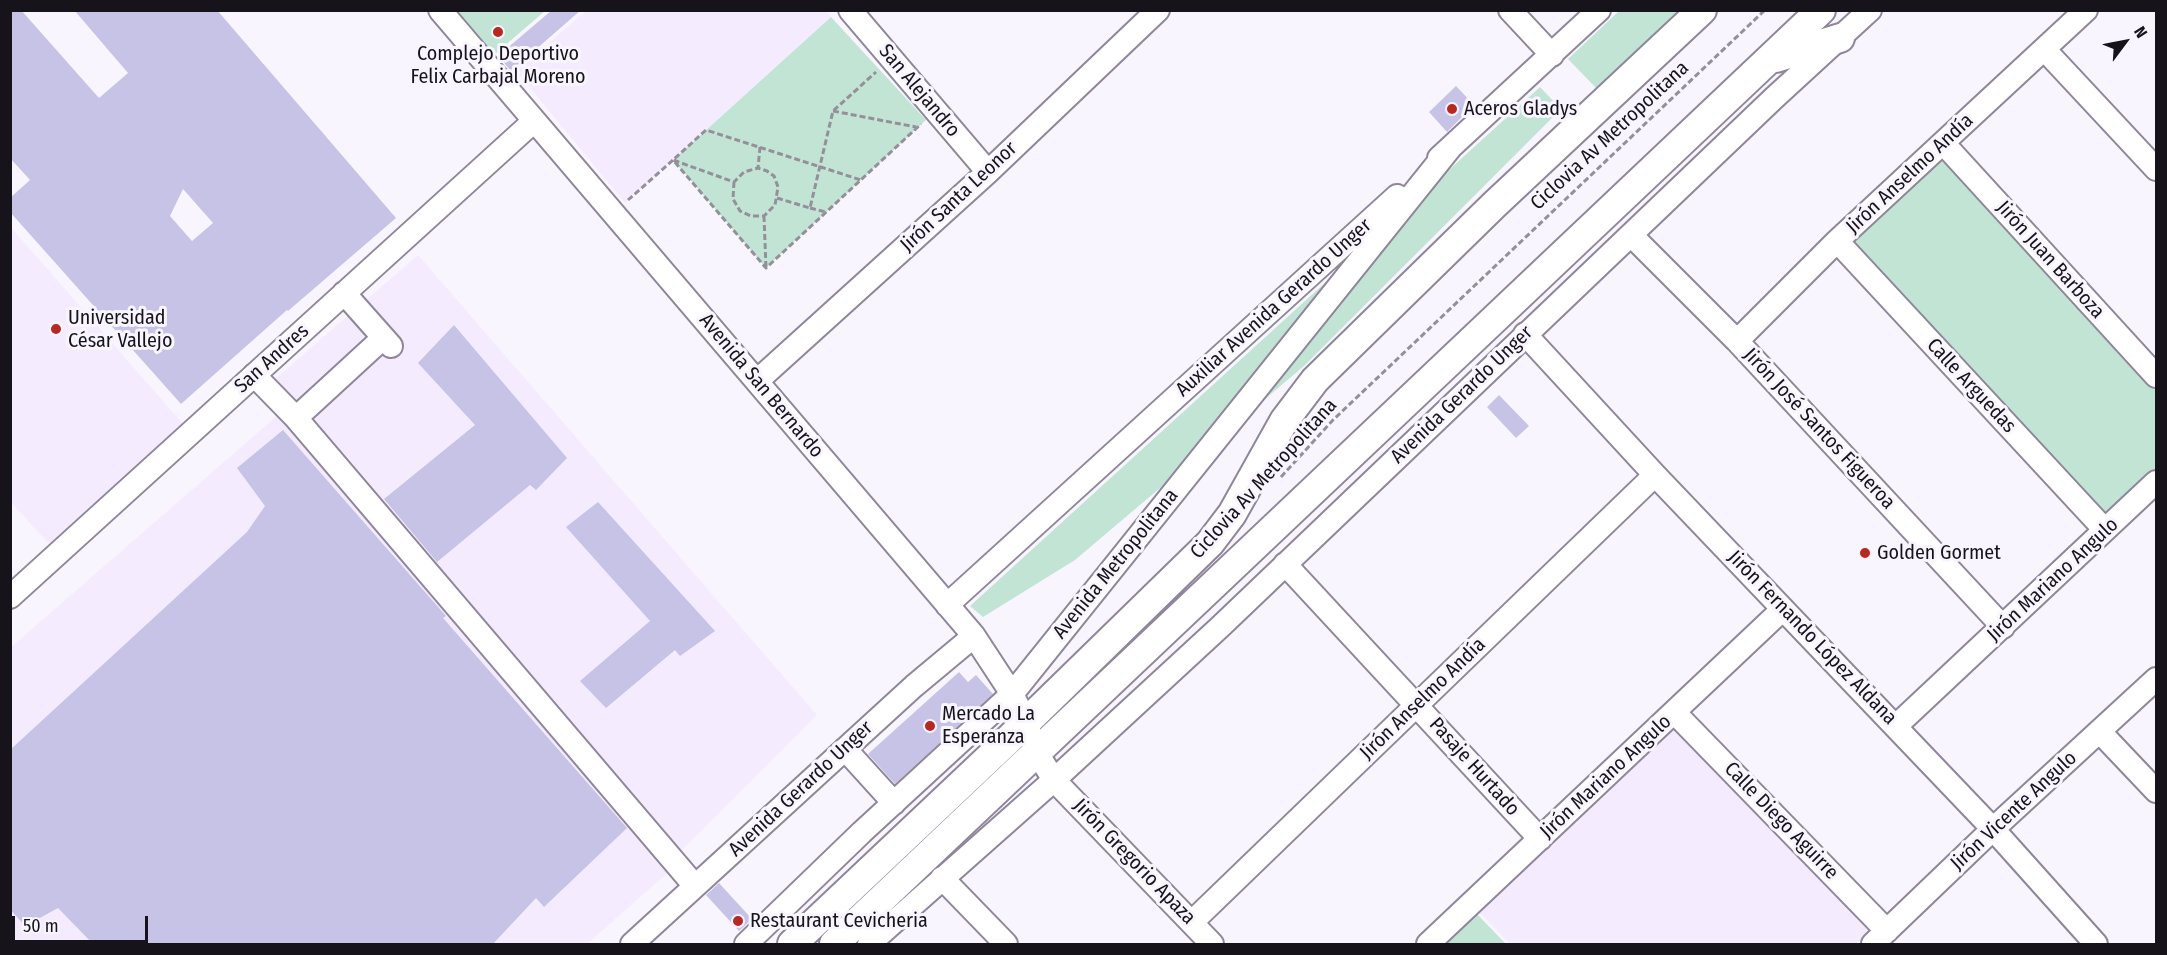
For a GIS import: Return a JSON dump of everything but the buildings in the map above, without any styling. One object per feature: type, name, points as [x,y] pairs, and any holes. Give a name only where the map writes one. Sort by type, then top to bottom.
[{"type":"main road","points":[[792,945],[1210,543],[1232,514],[1284,421],[1315,380],[1494,205],[1702,10]]},
{"type":"main road","name":"Avenida Gerardo Unger","points":[[1037,753],[1821,10]]},
{"type":"main road","points":[[1768,60],[1840,38]]},
{"type":"main road","points":[[834,945],[1037,753]]},
{"type":"street","name":"Avenida San Bernardo","points":[[440,10],[974,636],[1012,694],[1026,722],[1037,753],[1054,780]]},
{"type":"street","name":"San Alejandro","points":[[850,10],[988,172]]},
{"type":"street","name":"Jirón Santa Leonor","points":[[757,381],[988,172],[1158,10]]},
{"type":"street","points":[[1510,10],[1552,55]]},
{"type":"street","name":"Auxiliar Avenida Gerardo Unger","points":[[947,605],[1599,10]]},
{"type":"street","name":"Avenida Gerardo Unger","points":[[1054,780],[1285,564],[1774,98],[1870,10]]},
{"type":"street","name":"Jirón Anselmo Andía","points":[[1737,341],[1837,241],[2086,10]]},
{"type":"street","points":[[2044,49],[2157,169]]},
{"type":"street","name":"San Andres","points":[[10,597],[534,121]]},
{"type":"street","name":"Jirón Juan Barboza","points":[[1944,144],[2157,376]]},
{"type":"street","name":"Avenida Metropolitana","points":[[746,945],[1012,694],[1450,148]]},
{"type":"street","name":"Jirón José Santos Figueroa","points":[[1631,235],[1737,341],[2003,627]]},
{"type":"street","name":"Calle Arguedas","points":[[1837,241],[2105,531]]},
{"type":"street","points":[[296,418],[387,342],[344,293]]},
{"type":"street","name":"Jirón Fernando López Aldana","points":[[1525,334],[1655,475],[1993,829],[2090,942]]},
{"type":"street","points":[[254,375],[296,418],[695,886]]},
{"type":"street","name":"Jirón Anselmo Andía","points":[[1192,922],[1655,475]]},
{"type":"street","name":"Jirón Mariano Angulo","points":[[1896,726],[2157,482]]},
{"type":"street","name":"Pasaje Hurtado","points":[[1285,564],[1540,839]]},
{"type":"street","name":"Jirón Mariano Angulo","points":[[1428,945],[1783,609]]},
{"type":"street","name":"Avenida Gerardo Unger","points":[[632,945],[914,686],[974,636]]},
{"type":"street","name":"Jirón Vicente Angulo","points":[[1880,938],[1993,829],[2157,679]]},
{"type":"street","name":"Calle Diego Aguirre","points":[[1674,712],[1880,938]]},
{"type":"street","points":[[2100,732],[2157,791]]},
{"type":"street","points":[[845,749],[894,803]]},
{"type":"street","points":[[870,945],[942,878],[1054,780]]},
{"type":"street","name":"Jirón Gregorio Apaza","points":[[1054,780],[1212,945]]},
{"type":"street","points":[[942,878],[1006,945]]},
{"type":"path","name":"Ciclovia Av Metropolitana","points":[[1278,481],[1333,420],[1765,10]]},
{"type":"path","points":[[810,208],[833,111],[891,58]]},
{"type":"path","points":[[766,268],[935,110]]},
{"type":"path","points":[[833,111],[917,128]]},
{"type":"path","points":[[614,213],[706,130],[861,180]]},
{"type":"path","points":[[758,168],[760,147]]},
{"type":"path","points":[[673,160],[734,182]]},
{"type":"path","points":[[673,160],[766,268]]},
{"type":"path","points":[[758,168],[767,171],[778,182],[777,198],[772,210],[764,216],[751,216],[740,211],[734,200],[734,182],[744,172],[758,168]]},
{"type":"path","points":[[777,198],[826,212]]},
{"type":"path","points":[[764,216],[766,268]]},
{"type":"shaded area","points":[[826,10],[831,17],[625,203],[516,71],[586,11]]},
{"type":"shaded area","name":"Universidad César Vallejo","points":[[10,226],[191,433],[58,554],[11,502]]},
{"type":"shaded area","points":[[418,255],[817,715],[668,864],[672,869],[587,944],[11,944],[10,648],[280,413],[262,390]]},
{"type":"shaded area","points":[[1673,729],[1871,930],[1856,944],[1510,944],[1479,912]]},
{"type":"green space","name":"Complejo Deportivo Felix Carbajal Moreno","points":[[458,11],[545,11],[495,54]]},
{"type":"green space","points":[[1619,11],[1682,11],[1598,90],[1568,59]]},
{"type":"green space","points":[[831,17],[926,120],[766,268],[673,160]]},
{"type":"green space","points":[[1540,87],[1561,109],[1304,366],[1075,560],[983,617],[970,606]]},
{"type":"green space","points":[[1944,152],[2156,385],[2156,469],[2105,518],[1849,240]]},
{"type":"green space","points":[[1476,913],[1506,944],[1441,944]]},
{"type":"place","name":"Complejo Deportivo Felix Carbajal Moreno","points":[[498,32]]},
{"type":"place","name":"Aceros Gladys","points":[[1452,109]]},
{"type":"place","name":"Universidad César Vallejo","points":[[56,329]]},
{"type":"place","name":"Golden Gormet","points":[[1865,553]]},
{"type":"place","name":"Mercado La Esperanza","points":[[930,726]]},
{"type":"place","name":"Restaurant Cevicheria","points":[[738,921]]}]
